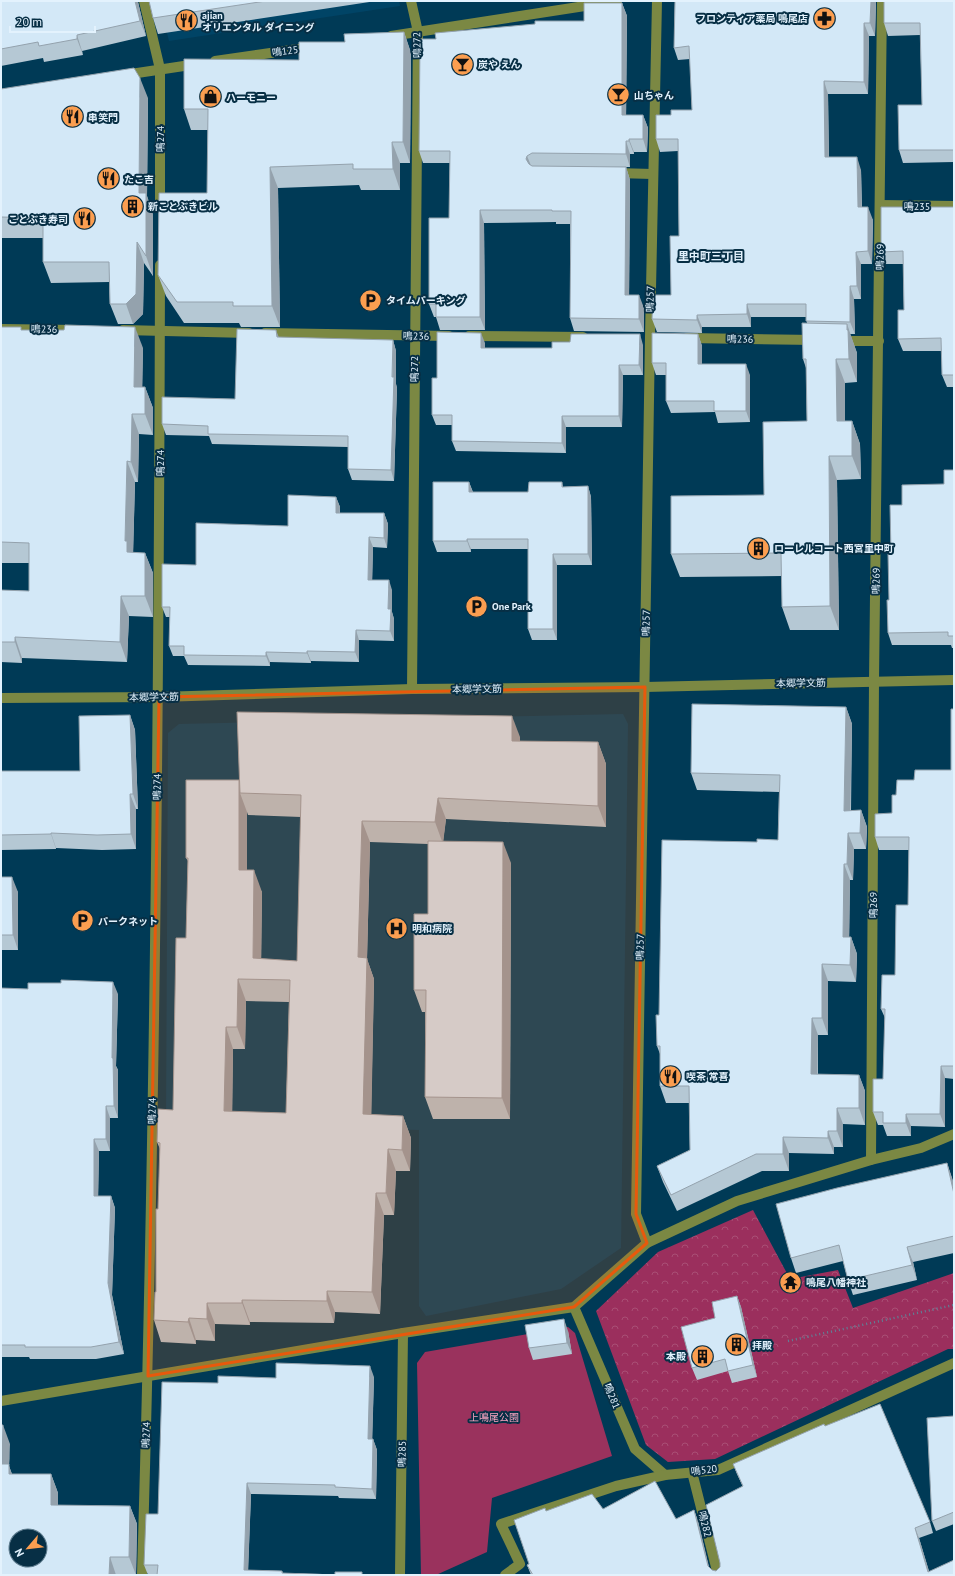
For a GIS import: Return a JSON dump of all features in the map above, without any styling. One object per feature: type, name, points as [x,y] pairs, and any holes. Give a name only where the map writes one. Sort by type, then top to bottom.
[{"type":"street","name":"鳴274","points":[[144,1],[160,69],[160,212]]},
{"type":"street","name":"鳴272","points":[[411,1],[418,32],[412,689]]},
{"type":"street","points":[[379,38],[617,1]]},
{"type":"street","name":"鳴257","points":[[647,1243],[636,1214],[657,1]]},
{"type":"street","name":"鳴269","points":[[871,1160],[874,681],[882,1]]},
{"type":"street","name":"鳴125","points":[[115,76],[324,45]]},
{"type":"street","points":[[606,173],[653,174]]},
{"type":"street","name":"鳴235","points":[[880,205],[954,206]]},
{"type":"street","name":"鳴274","points":[[142,1575],[148,1376],[159,697],[160,251]]},
{"type":"street","name":"鳴236","points":[[1,329],[88,330]]},
{"type":"street","name":"鳴236","points":[[112,330],[415,336],[595,337]]},
{"type":"street","name":"鳴236","points":[[673,338],[879,341]]},
{"type":"street","name":"本郷学文筋","points":[[1,698],[159,697],[412,689],[645,687],[954,680]]},
{"type":"street","points":[[1,1401],[403,1333],[574,1307],[647,1243],[737,1201],[871,1160],[921,1148],[954,1134]]},
{"type":"street","name":"鳴281","points":[[574,1307],[635,1449],[665,1475]]},
{"type":"street","name":"鳴285","points":[[400,1575],[403,1333]]},
{"type":"street","name":"鳴520","points":[[505,1575],[520,1564],[501,1524],[616,1486],[665,1475],[718,1470],[954,1363]]},
{"type":"street","name":"鳴282","points":[[692,1472],[718,1575]]},
{"type":"path","points":[[788,1341],[954,1305]]},
{"type":"highlighted area","points":[[645,687],[636,1214],[647,1243],[574,1307],[148,1376],[159,697]]},
{"type":"shaded area","points":[[159,1],[399,1],[400,6],[169,41]]},
{"type":"shaded area","name":"明和病院","points":[[623,714],[628,724],[621,1248],[561,1289],[426,1316],[419,1306],[419,1130],[166,1124],[168,733],[179,724]]},
{"type":"green space","name":"鳴尾八幡神社","points":[[753,1210],[790,1279],[838,1270],[853,1308],[954,1273],[954,1349],[948,1349],[715,1459],[668,1462],[646,1445],[596,1311],[658,1252]]},
{"type":"green space","name":"上鳴尾公園","points":[[568,1327],[575,1333],[612,1456],[492,1498],[487,1552],[436,1575],[421,1575],[417,1363],[425,1352]]},
{"type":"building","points":[[1,1],[135,1],[140,21],[77,35],[77,39],[39,46],[38,42],[1,49]]},
{"type":"building","points":[[149,1],[266,1],[153,18]]},
{"type":"building","points":[[675,1],[871,1],[870,23],[864,23],[864,82],[824,81],[825,157],[857,157],[858,207],[868,207],[868,251],[856,252],[857,286],[850,286],[850,322],[806,321],[806,304],[747,304],[747,314],[697,315],[697,320],[652,319],[653,295],[671,295],[670,236],[679,236],[678,139],[656,139],[656,115],[671,115],[671,110],[692,110],[689,46],[674,48]]},
{"type":"building","points":[[884,1],[954,1],[954,150],[899,150],[898,105],[922,105],[920,23],[884,23]]},
{"type":"building","points":[[584,3],[622,3],[622,115],[643,115],[643,139],[629,139],[629,141],[626,141],[626,154],[532,153],[527,156],[526,159],[532,166],[626,167],[625,295],[639,295],[639,319],[570,318],[571,211],[552,210],[480,210],[480,317],[436,317],[436,304],[429,304],[429,218],[449,218],[450,151],[419,151],[420,39],[436,39],[435,33],[535,24],[535,21],[584,21]]},
{"type":"building","points":[[404,32],[403,142],[392,142],[393,169],[353,169],[353,164],[270,167],[272,306],[233,306],[233,302],[177,302],[158,275],[159,193],[207,193],[208,109],[184,109],[184,59],[299,60],[299,42],[345,42],[344,34]]},
{"type":"building","points":[[134,68],[140,78],[139,193],[146,193],[146,256],[137,242],[136,294],[126,304],[110,304],[109,262],[43,262],[43,218],[1,217],[1,89]]},
{"type":"building","points":[[881,207],[954,207],[954,375],[942,375],[941,338],[898,339],[898,310],[904,310],[903,251],[881,252]]},
{"type":"building","points":[[802,323],[847,324],[849,359],[836,359],[837,421],[852,421],[852,456],[829,456],[830,606],[782,607],[781,553],[671,554],[671,496],[764,495],[763,422],[807,421],[806,359],[803,359]]},
{"type":"building","points":[[65,325],[135,327],[134,387],[145,387],[145,414],[132,414],[131,462],[127,461],[125,541],[127,541],[127,552],[145,553],[145,596],[121,596],[120,642],[15,637],[15,642],[1,642],[1,590],[29,591],[29,543],[1,542],[1,327],[21,327],[21,330],[64,330]]},
{"type":"building","points":[[237,329],[276,330],[277,337],[393,340],[392,377],[394,377],[391,470],[348,469],[348,436],[208,434],[208,426],[162,424],[162,397],[235,399]]},
{"type":"building","points":[[437,332],[481,333],[481,348],[552,348],[552,342],[570,342],[571,334],[640,334],[639,365],[619,365],[619,416],[562,416],[562,443],[452,441],[452,415],[432,415],[432,378],[437,378]]},
{"type":"building","points":[[652,333],[698,334],[698,364],[746,364],[746,411],[714,411],[714,401],[666,401],[666,363],[652,363]]},
{"type":"building","points":[[944,470],[954,470],[954,636],[948,636],[948,632],[888,633],[888,554],[891,554],[890,505],[902,505],[902,485],[944,484]]},
{"type":"building","points":[[433,482],[469,482],[469,492],[528,492],[529,482],[562,482],[562,487],[588,486],[588,554],[553,554],[553,629],[528,629],[528,539],[467,539],[467,541],[433,541]]},
{"type":"building","points":[[288,495],[336,497],[336,513],[384,513],[384,538],[369,537],[368,580],[389,580],[388,609],[391,609],[390,631],[356,630],[355,652],[266,652],[266,656],[184,655],[184,646],[169,646],[170,607],[162,607],[162,564],[196,565],[196,523],[288,526]]},
{"type":"building","points":[[692,704],[846,707],[844,811],[861,810],[860,833],[848,833],[847,864],[844,864],[843,937],[851,937],[850,965],[822,964],[822,1018],[812,1018],[811,1074],[859,1075],[859,1108],[837,1108],[837,1131],[828,1131],[828,1138],[783,1137],[783,1154],[756,1154],[671,1195],[657,1166],[690,1150],[689,1086],[660,1086],[660,1046],[657,1046],[656,1015],[659,1015],[662,840],[757,842],[757,839],[778,840],[780,775],[691,773]]},
{"type":"building","points":[[951,709],[954,709],[954,1066],[941,1066],[940,1114],[906,1114],[906,1123],[883,1123],[883,1112],[873,1112],[873,1079],[883,1079],[885,1009],[881,1009],[882,975],[895,975],[896,905],[908,905],[909,837],[875,837],[875,814],[892,813],[892,795],[896,795],[897,780],[914,780],[915,770],[951,770]]},
{"type":"building","points":[[237,712],[512,716],[512,741],[598,742],[598,806],[438,798],[435,822],[362,821],[358,957],[367,958],[363,1114],[403,1116],[402,1150],[388,1149],[386,1193],[376,1193],[372,1292],[327,1291],[327,1301],[242,1300],[242,1303],[207,1303],[207,1319],[189,1318],[188,1322],[154,1320],[156,1292],[156,1209],[158,1209],[160,1143],[157,1142],[158,1109],[173,1110],[176,938],[186,938],[188,858],[186,858],[186,780],[239,780],[239,870],[254,870],[253,958],[297,961],[301,795],[240,793]],"holes":[[[238,979],[290,980],[286,1113],[224,1111],[226,1027],[237,1027]]]},
{"type":"building","points":[[130,715],[133,794],[130,794],[131,834],[97,835],[51,833],[1,835],[1,771],[80,771],[79,716]]},
{"type":"building","points":[[428,841],[503,842],[502,1098],[425,1097],[426,990],[414,990],[414,914],[428,914]]},
{"type":"building","points":[[1,877],[12,877],[13,935],[1,935]]},
{"type":"building","points":[[61,980],[113,982],[112,1058],[114,1106],[106,1106],[106,1139],[94,1139],[94,1196],[111,1196],[108,1283],[119,1342],[91,1347],[25,1347],[25,1345],[1,1345],[1,988],[28,989],[28,983],[61,983]]},
{"type":"building","points":[[947,1163],[954,1194],[954,1236],[907,1247],[912,1265],[848,1280],[839,1245],[791,1258],[776,1204],[837,1188]]},
{"type":"building","points":[[737,1296],[753,1365],[728,1371],[725,1359],[692,1368],[681,1327],[715,1318],[712,1302]]},
{"type":"building","points":[[564,1319],[567,1343],[529,1348],[525,1325]]},
{"type":"building","points":[[276,1363],[370,1366],[368,1439],[373,1439],[372,1489],[335,1487],[335,1485],[247,1483],[244,1570],[335,1575],[157,1575],[158,1565],[144,1565],[146,1514],[158,1514],[162,1382],[218,1383],[218,1376],[276,1378]]},
{"type":"building","points":[[880,1404],[930,1522],[915,1528],[928,1572],[954,1560],[954,1575],[533,1575],[527,1565],[529,1564],[514,1520],[545,1508],[546,1511],[592,1494],[603,1509],[655,1481],[676,1519],[694,1510],[708,1566],[712,1570],[716,1571],[720,1567],[720,1563],[706,1505],[743,1486],[733,1464],[824,1424],[825,1426]]},
{"type":"building","points":[[954,1416],[954,1512],[932,1521],[927,1418]]},
{"type":"building","points":[[1,1425],[3,1425],[2,1464],[9,1464],[9,1474],[51,1474],[51,1505],[130,1506],[129,1557],[110,1557],[109,1575],[1,1575]]},
{"type":"building","points":[[335,1572],[362,1572],[362,1575],[335,1575]]},
{"type":"place","name":"フロンティア薬局 鳴尾店","points":[[824,18]]},
{"type":"place","name":"ajian オリエンタル ダイニング","points":[[187,21]]},
{"type":"place","name":"炭や えん","points":[[463,64]]},
{"type":"place","name":"山ちゃん","points":[[618,95]]},
{"type":"place","name":"ハーモニー","points":[[211,97]]},
{"type":"place","name":"串笑門","points":[[73,117]]},
{"type":"place","name":"たこ吉","points":[[109,179]]},
{"type":"place","name":"新ことぶきビル","points":[[132,206]]},
{"type":"place","name":"ことぶき寿司","points":[[84,219]]},
{"type":"place","name":"タイムパーキング","points":[[371,300]]},
{"type":"place","name":"ローレルコート西宮里中町","points":[[759,548]]},
{"type":"place","name":"One Park","points":[[476,606]]},
{"type":"place","name":"パークネット","points":[[83,921]]},
{"type":"place","name":"明和病院","points":[[396,928]]},
{"type":"place","name":"喫茶 常喜","points":[[671,1076]]},
{"type":"place","name":"鳴尾八幡神社","points":[[791,1282]]},
{"type":"place","name":"拝殿","points":[[736,1345]]},
{"type":"place","name":"本殿","points":[[702,1356]]},
{"type":"district","name":"里中町三丁目","points":[[711,256]]}]
